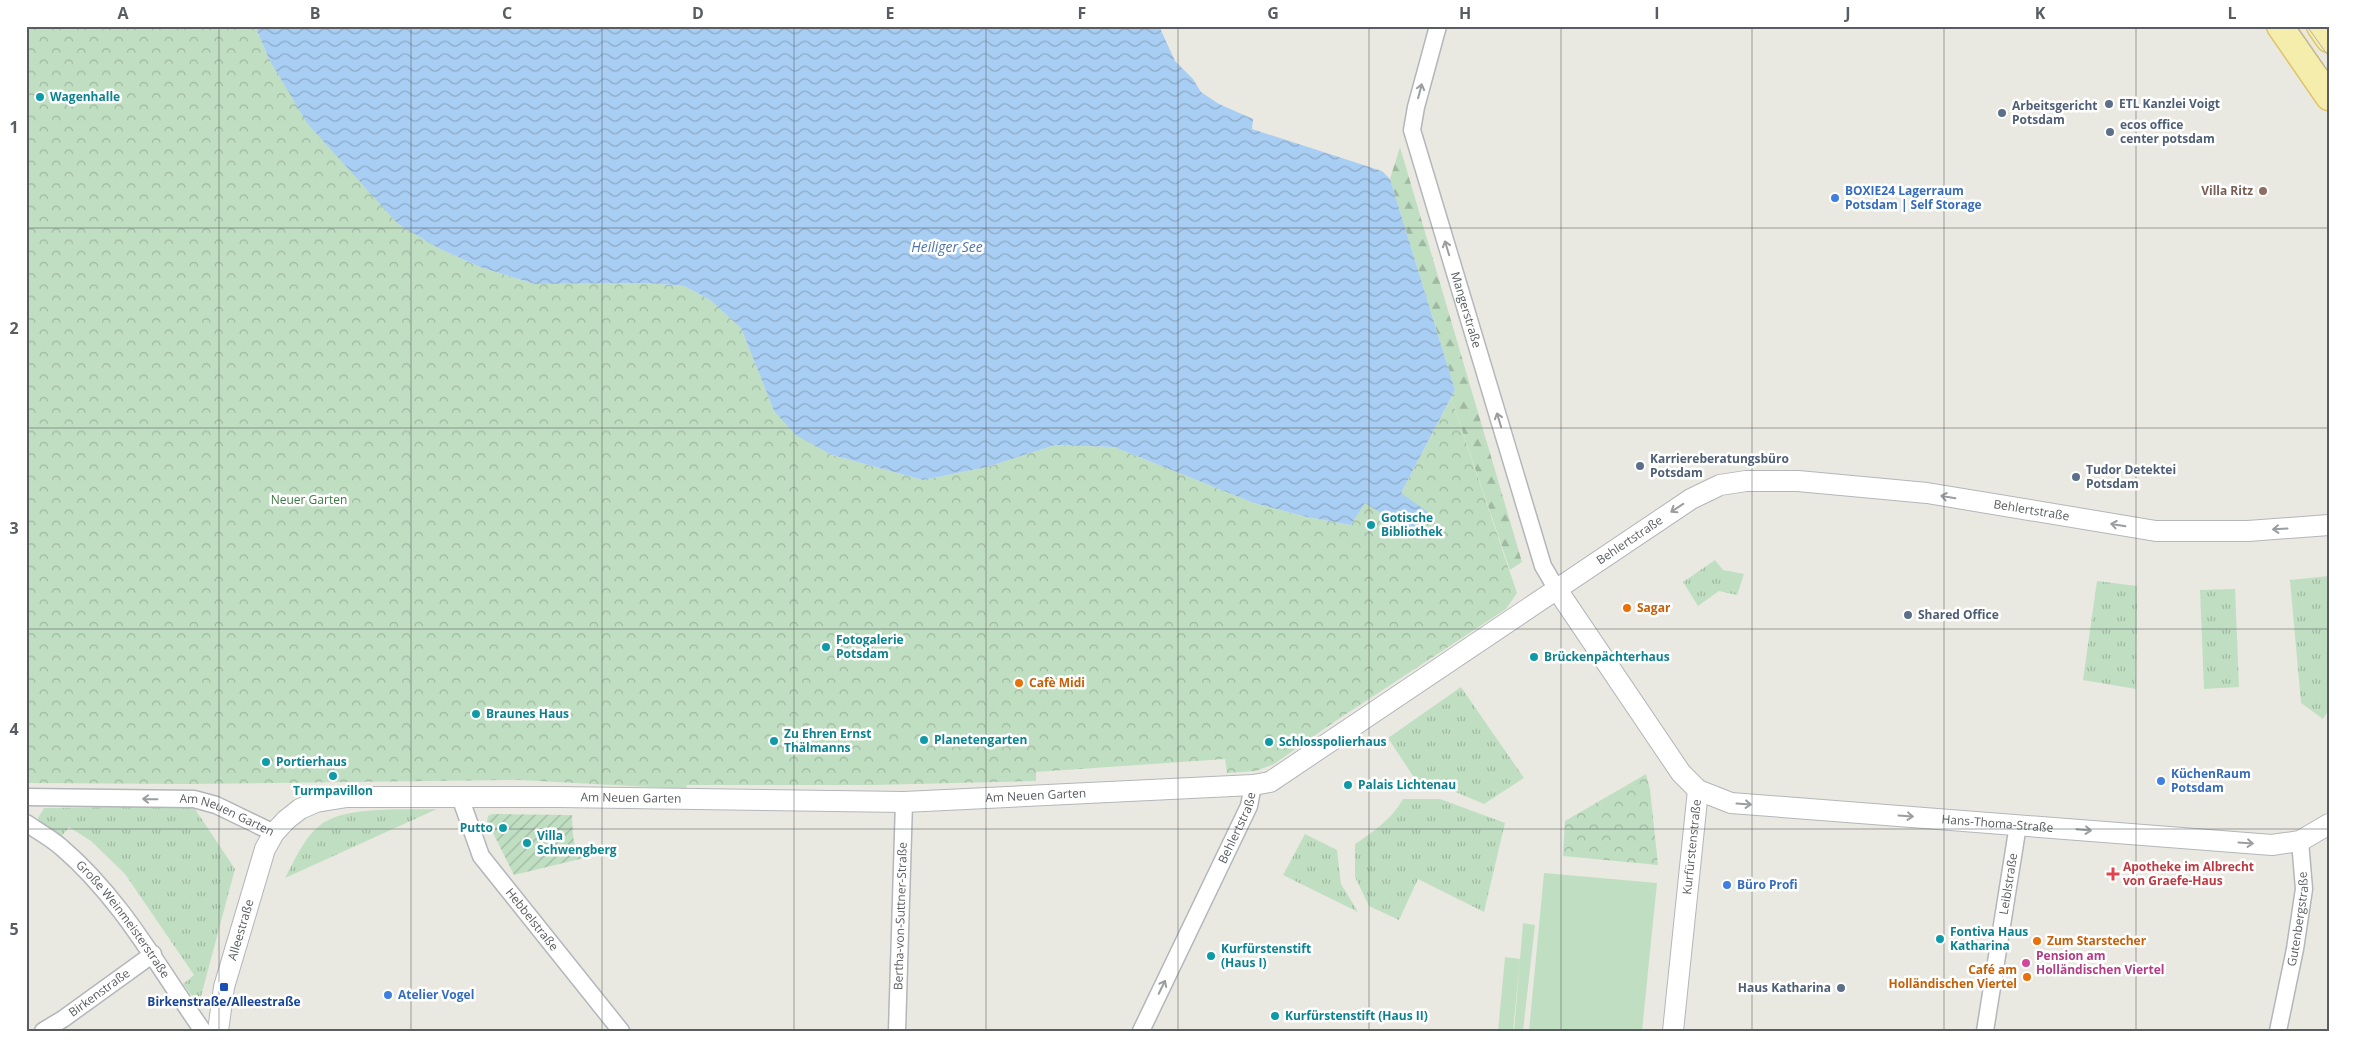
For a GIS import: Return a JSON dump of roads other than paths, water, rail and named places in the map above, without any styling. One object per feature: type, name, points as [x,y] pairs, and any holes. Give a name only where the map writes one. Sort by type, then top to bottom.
[{"type":"main road","points":[[2280,26],[2329,97]]},
{"type":"main road","points":[[2320,26],[2329,39]]},
{"type":"street","name":"Mangerstraße","points":[[1438,26],[1416,107],[1412,130],[1543,566],[1556,588]]},
{"type":"street","name":"Behlertstraße","points":[[1141,1031],[1249,806],[1253,785],[1270,782],[1556,588],[1691,499],[1720,485],[1746,481],[1798,480],[1928,493],[2156,531],[2248,531],[2329,525]]},
{"type":"street","name":"Kurfürstenstraße","points":[[1556,588],[1682,773],[1698,790],[1673,1031]]},
{"type":"street","name":"Am Neuen Garten","points":[[26,797],[194,799],[216,805],[274,833],[293,814],[316,802],[347,797],[904,802],[1253,785]]},
{"type":"street","name":"Hans-Thoma-Straße","points":[[1698,790],[1731,803],[2272,845],[2300,841]]},
{"type":"street","name":"Hebbelstraße","points":[[460,797],[481,856],[621,1031]]},
{"type":"street","name":"Bertha-von-Suttner-Straße","points":[[896,1031],[904,802]]},
{"type":"street","name":"Große Weinmeisterstraße","points":[[26,823],[60,845],[114,901],[153,954],[203,1031]]},
{"type":"street","points":[[2300,841],[2329,824]]},
{"type":"street","name":"Leiblstraße","points":[[1985,1031],[2018,825]]},
{"type":"street","name":"Alleestraße","points":[[218,1031],[224,987],[234,949],[265,849],[274,833]]},
{"type":"street","name":"Gutenbergstraße","points":[[2278,1031],[2295,949],[2304,888],[2300,841]]},
{"type":"street","name":"Birkenstraße","points":[[43,1031],[63,1019],[153,954]]},
{"type":"water","name":"Heiliger See","points":[[255,26],[1159,26],[1175,61],[1193,79],[1201,92],[1219,104],[1253,119],[1252,129],[1382,171],[1390,179],[1455,390],[1401,493],[1428,512],[1413,533],[1365,503],[1351,525],[1307,517],[1254,503],[1114,447],[1055,445],[987,467],[923,480],[832,455],[796,435],[774,411],[741,328],[709,299],[684,286],[646,283],[535,284],[480,267],[438,248],[398,224],[307,123],[269,59]]},
{"type":"tram line","points":[[2296,26],[2329,73]]},
{"type":"tram line","points":[[2307,26],[2329,57]]},
{"type":"place","name":"Wagenhalle","points":[[40,97]]},
{"type":"place","name":"ETL Kanzlei Voigt","points":[[2109,104]]},
{"type":"place","name":"Arbeitsgericht Potsdam","points":[[2002,113]]},
{"type":"place","name":"ecos office center potsdam","points":[[2110,132]]},
{"type":"place","name":"Villa Ritz","points":[[2263,191]]},
{"type":"place","name":"BOXIE24 Lagerraum Potsdam | Self Storage","points":[[1835,198]]},
{"type":"place","name":"Karriereberatungsbüro Potsdam","points":[[1640,466]]},
{"type":"place","name":"Tudor Detektei Potsdam","points":[[2076,477]]},
{"type":"place","name":"Gotische Bibliothek","points":[[1371,525]]},
{"type":"place","name":"Sagar","points":[[1627,608]]},
{"type":"place","name":"Shared Office","points":[[1908,615]]},
{"type":"place","name":"Fotogalerie Potsdam","points":[[826,647]]},
{"type":"place","name":"Brückenpächterhaus","points":[[1534,657]]},
{"type":"place","name":"Cafè Midi","points":[[1019,683]]},
{"type":"place","name":"Braunes Haus","points":[[476,714]]},
{"type":"place","name":"Planetengarten","points":[[924,740]]},
{"type":"place","name":"Zu Ehren Ernst Thälmanns","points":[[774,741]]},
{"type":"place","name":"Schlosspolierhaus","points":[[1269,742]]},
{"type":"place","name":"Portierhaus","points":[[266,762]]},
{"type":"place","name":"Turmpavillon","points":[[333,776]]},
{"type":"place","name":"KüchenRaum Potsdam","points":[[2161,781]]},
{"type":"place","name":"Palais Lichtenau","points":[[1348,785]]},
{"type":"place","name":"Putto","points":[[503,828]]},
{"type":"place","name":"Villa Schwengberg","points":[[527,843]]},
{"type":"place","name":"Apotheke im Albrecht von Graefe-Haus","points":[[2113,874]]},
{"type":"place","name":"Büro Profi","points":[[1727,885]]},
{"type":"place","name":"Fontiva Haus Katharina","points":[[1940,939]]},
{"type":"place","name":"Zum Starstecher","points":[[2037,941]]},
{"type":"place","name":"Kurfürstenstift (Haus I)","points":[[1211,956]]},
{"type":"place","name":"Pension am Holländischen Viertel","points":[[2026,963]]},
{"type":"place","name":"Café am Holländischen Viertel","points":[[2027,977]]},
{"type":"place","name":"Birkenstraße/Alleestraße","points":[[224,987]]},
{"type":"place","name":"Haus Katharina","points":[[1841,988]]},
{"type":"place","name":"Atelier Vogel","points":[[388,995]]},
{"type":"place","name":"Kurfürstenstift (Haus II)","points":[[1275,1016]]},
{"type":"park label","name":"Neuer Garten","points":[[309,500]]}]
